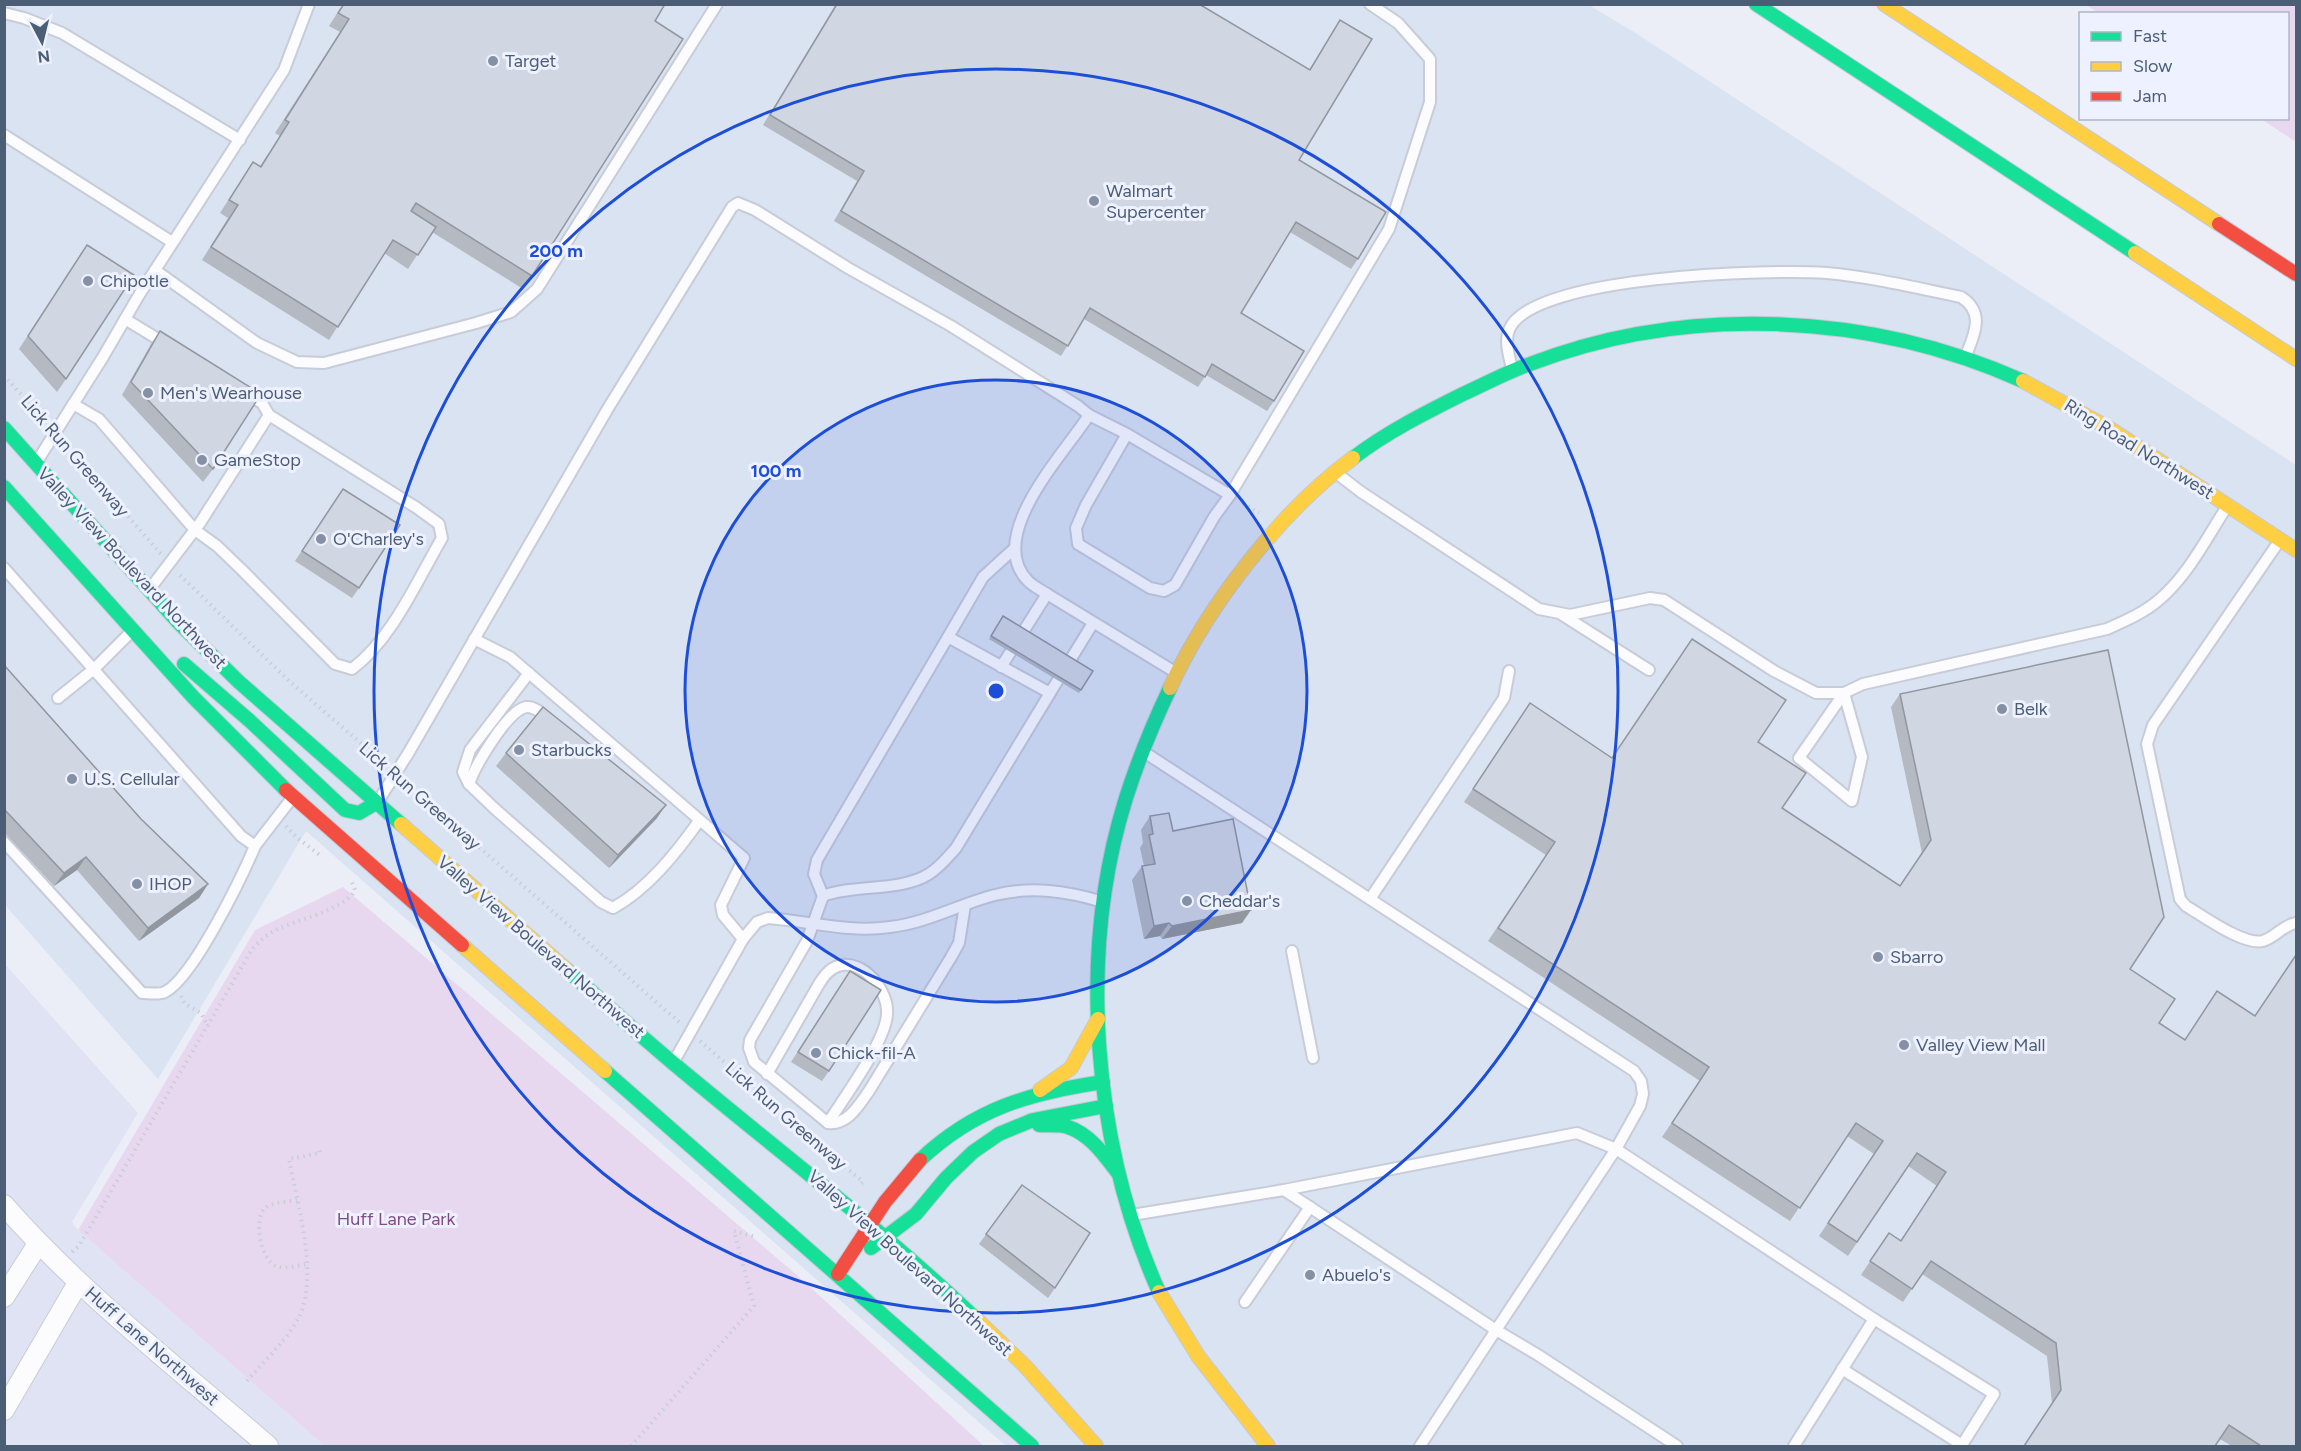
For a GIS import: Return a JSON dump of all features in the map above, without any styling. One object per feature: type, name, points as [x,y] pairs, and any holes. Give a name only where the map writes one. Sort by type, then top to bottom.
[{"type":"main road","points":[[1756,4],[2296,359]]},
{"type":"main road","points":[[1884,4],[2296,274]]},
{"type":"main road","name":"Ring Road Northwest","points":[[1268,1446],[1235,1406],[1182,1333],[1162,1296],[1130,1216],[1106,1106],[1098,1019],[1098,966],[1103,902],[1121,812],[1140,750],[1175,672],[1218,601],[1265,540],[1289,514],[1335,472],[1405,425],[1512,370],[1580,348],[1636,335],[1692,328],[1745,324],[1799,326],[1901,341],[1989,365],[2085,412],[2296,550]]},
{"type":"main road","name":"Valley View Boulevard Northwest","points":[[4,428],[145,587],[239,682],[673,1063],[938,1283],[1025,1366],[1096,1446]]},
{"type":"main road","points":[[4,487],[194,698],[293,796],[1032,1446]]},
{"type":"main road","points":[[122,579],[145,587]]},
{"type":"main road","points":[[132,631],[183,664],[250,721],[345,810],[359,813],[376,803]]},
{"type":"main road","points":[[838,1274],[903,1177],[925,1155],[958,1130],[991,1111],[1050,1085],[1071,1068],[1098,1019]]},
{"type":"main road","points":[[1029,1096],[1103,1082]]},
{"type":"main road","points":[[838,1274],[916,1214],[946,1178],[973,1152],[999,1134],[1051,1116],[1106,1106]]},
{"type":"main road","points":[[1010,1129],[1039,1125],[1067,1127],[1084,1136],[1101,1151],[1120,1176]]},
{"type":"street","name":"Huff Lane Northwest","points":[[4,1205],[38,1244],[78,1283],[268,1446]]},
{"type":"street","points":[[4,1297],[38,1244]]},
{"type":"street","points":[[4,1410],[78,1283]]},
{"type":"lane","points":[[36,463],[172,242],[284,70],[309,4]]},
{"type":"lane","points":[[155,270],[257,343],[297,362],[324,363],[512,312],[537,289],[717,4]]},
{"type":"lane","points":[[1127,434],[1086,505],[1076,528],[1078,544],[1150,588],[1164,591],[1175,585],[1389,229],[1430,102],[1430,59],[1398,23],[1370,4]]},
{"type":"lane","points":[[4,13],[62,33],[240,140]]},
{"type":"lane","points":[[4,135],[172,242]]},
{"type":"lane","points":[[376,803],[409,752],[607,410],[732,207],[738,203],[755,210],[848,268],[951,326],[1078,406],[1089,416],[1127,434],[1230,495]]},
{"type":"lane","points":[[1512,370],[1507,343],[1508,331],[1515,319],[1526,310],[1545,303],[1594,289],[1639,281],[1711,274],[1784,272],[1827,273],[1961,297],[1971,303],[1975,309],[1976,326],[1965,358]]},
{"type":"lane","points":[[125,319],[174,349]]},
{"type":"lane","points":[[73,404],[99,419],[195,530],[225,553],[335,664],[351,669],[368,657],[392,623],[442,538],[439,524],[269,415],[262,403],[232,385]]},
{"type":"lane","points":[[145,587],[170,564],[195,530],[269,415]]},
{"type":"lane","points":[[1089,416],[1047,473],[1030,503],[1016,534],[1015,548],[1018,564],[1025,577],[1047,594],[1175,672]]},
{"type":"lane","points":[[1335,472],[1361,492],[1539,609],[1570,615],[1650,598],[1664,600],[1774,670],[1816,693],[1844,693],[1863,684],[2107,629],[2133,617],[2158,601],[2175,584],[2228,505]]},
{"type":"lane","points":[[2280,540],[2153,725],[2147,744],[2180,899],[2186,906],[2241,938],[2256,942],[2274,936],[2283,928],[2296,923]]},
{"type":"lane","points":[[965,905],[959,943],[869,1091],[855,1111],[844,1121],[828,1123],[754,1062],[749,1048],[750,1040],[815,923],[823,896],[814,874],[818,860],[983,576],[1015,548]]},
{"type":"lane","points":[[4,568],[241,836],[255,846]]},
{"type":"lane","points":[[1001,667],[1047,594]]},
{"type":"lane","points":[[1561,614],[1649,670]]},
{"type":"lane","points":[[823,896],[839,890],[898,884],[926,876],[941,865],[956,848],[1093,623]]},
{"type":"lane","points":[[58,698],[94,669],[132,631]]},
{"type":"lane","points":[[948,637],[1050,693]]},
{"type":"lane","points":[[474,639],[510,657],[587,728],[744,858],[721,905],[723,915],[742,939]]},
{"type":"lane","points":[[1370,899],[1504,698],[1509,671]]},
{"type":"lane","points":[[529,673],[470,750],[463,772],[469,784],[601,902],[614,908],[631,898],[688,836],[699,820]]},
{"type":"lane","points":[[1844,693],[1862,757],[1852,801],[1799,758],[1844,693]]},
{"type":"lane","points":[[469,784],[474,768],[498,733],[513,716],[525,707],[534,708],[556,727]]},
{"type":"lane","points":[[1140,750],[1634,1071],[1641,1081],[1643,1094],[1640,1106],[1616,1149],[1420,1446]]},
{"type":"lane","points":[[4,842],[142,993],[163,993],[175,985],[204,946],[255,846],[293,796]]},
{"type":"lane","points":[[673,1063],[742,939],[757,922],[768,918],[854,928],[887,928],[909,925],[994,895],[1023,890],[1054,890],[1103,902]]},
{"type":"lane","points":[[1292,951],[1313,1058]]},
{"type":"lane","points":[[767,1074],[828,971],[839,965],[853,964],[870,975],[883,992],[888,1014],[881,1034],[858,1078],[828,1123]]},
{"type":"lane","points":[[1130,1216],[1284,1190],[1577,1133],[1616,1149],[1874,1319],[1994,1394],[1962,1445],[1842,1369]]},
{"type":"lane","points":[[1284,1190],[1677,1446]]},
{"type":"lane","points":[[1245,1302],[1310,1208]]},
{"type":"lane","points":[[1794,1446],[1874,1319]]},
{"type":"path","name":"Lick Run Greenway","points":[[4,375],[170,564],[289,681],[863,1182],[858,1187]]},
{"type":"path","points":[[1230,495],[1265,516],[1289,514]]},
{"type":"path","points":[[295,836],[323,858]]},
{"type":"path","points":[[58,1263],[79,1246],[256,945],[273,931],[346,900],[355,890],[350,879]]},
{"type":"path","points":[[175,985],[185,1004],[201,1013],[208,1026]]},
{"type":"path","points":[[247,1381],[290,1331],[298,1318],[308,1286],[308,1264],[289,1159],[320,1154],[318,1147]]},
{"type":"path","points":[[297,1200],[265,1208],[259,1226],[263,1253],[268,1262],[276,1267],[308,1264]]},
{"type":"path","points":[[631,1446],[754,1306],[734,1231],[765,1240]]},
{"type":"shaded area","points":[[1587,4],[1634,32],[2296,465],[2296,1446],[1006,1446],[306,831],[158,1079],[5,905],[4,5]]},
{"type":"shaded area","points":[[4,963],[138,1113],[72,1222],[78,1230],[325,1446],[5,1446]]},
{"type":"green space","points":[[2086,5],[2296,5],[2296,142],[2263,120],[2289,120],[2289,12],[2097,12]]},
{"type":"green space","name":"Huff Lane Park","points":[[343,887],[798,1276],[984,1446],[325,1446],[78,1230],[255,930]]},
{"type":"building","points":[[344,4],[665,4],[655,21],[683,39],[532,276],[416,203],[411,211],[436,227],[418,255],[393,240],[338,327],[211,247],[238,205],[229,200],[253,162],[261,167],[289,122],[285,120],[349,19],[338,13]]},
{"type":"building","name":"Walmart Supercenter","points":[[837,4],[1199,4],[1310,70],[1340,20],[1372,39],[1299,160],[1386,212],[1358,259],[1296,222],[1241,313],[1304,351],[1274,401],[1212,364],[1205,377],[1090,308],[1068,346],[841,211],[864,171],[770,115]]},
{"type":"building","points":[[87,245],[134,275],[66,379],[28,336]]},
{"type":"building","points":[[160,331],[261,394],[213,469],[131,382]]},
{"type":"building","points":[[343,489],[400,525],[359,588],[302,551]]},
{"type":"building","points":[[1003,616],[1093,671],[1081,690],[991,636]]},
{"type":"building","name":"Valley View Mall","points":[[1692,639],[1786,700],[1758,742],[1806,773],[1782,808],[1900,886],[1931,840],[1900,694],[2108,650],[2164,917],[2130,969],[2175,999],[2159,1023],[2185,1040],[2217,991],[2255,1016],[2296,955],[2296,1446],[2261,1446],[2229,1425],[2215,1446],[2024,1446],[2061,1390],[2056,1343],[1931,1261],[1912,1289],[1870,1261],[1889,1233],[1901,1241],[1946,1172],[1917,1153],[1857,1242],[1828,1223],[1883,1141],[1856,1123],[1800,1208],[1672,1123],[1709,1067],[1498,928],[1555,842],[1473,789],[1530,703],[1612,758]]},
{"type":"building","points":[[4,665],[141,819],[208,884],[148,928],[86,857],[64,873],[4,809]]},
{"type":"building","points":[[543,707],[666,805],[618,855],[506,753]]},
{"type":"building","name":"Cheddar's","points":[[1169,813],[1173,831],[1233,819],[1251,910],[1172,926],[1169,923],[1154,926],[1142,866],[1155,864],[1149,835],[1153,834],[1150,816]]},
{"type":"building","points":[[850,971],[881,990],[829,1071],[798,1052]]},
{"type":"building","points":[[1022,1185],[1090,1233],[1055,1288],[986,1234]]},
{"type":"traffic: fast","points":[[1756,4],[2135,253]]},
{"type":"traffic: fast","points":[[1353,458],[1420,416],[1513,371],[1590,345],[1651,332],[1714,325],[1778,324],[1841,329],[1903,341],[1964,358],[2023,381]]},
{"type":"traffic: fast","points":[[4,428],[178,622],[239,682],[401,824]]},
{"type":"traffic: fast","points":[[4,487],[194,698],[286,790]]},
{"type":"traffic: fast","points":[[184,664],[250,721],[345,810],[359,813],[376,803]]},
{"type":"traffic: fast","points":[[1159,1292],[1137,1235],[1119,1174],[1107,1112],[1099,1048],[1098,984],[1101,920],[1111,858],[1126,798],[1146,742],[1170,688]]},
{"type":"traffic: fast","points":[[567,970],[673,1063],[900,1250],[973,1316]]},
{"type":"traffic: fast","points":[[605,1071],[1032,1446]]},
{"type":"traffic: fast","points":[[920,1160],[941,1142],[983,1115],[1028,1098],[1103,1082]]},
{"type":"traffic: fast","points":[[871,1248],[916,1214],[946,1178],[973,1152],[999,1134],[1033,1120],[1106,1106]]},
{"type":"traffic: fast","points":[[1039,1125],[1061,1126],[1076,1130],[1096,1146],[1118,1173]]},
{"type":"traffic: slow","points":[[1884,4],[2219,224]]},
{"type":"traffic: slow","points":[[2135,253],[2296,359]]},
{"type":"traffic: slow","points":[[2023,381],[2112,430],[2296,550]]},
{"type":"traffic: slow","points":[[1170,688],[1204,625],[1248,562],[1299,505],[1353,458]]},
{"type":"traffic: slow","points":[[401,824],[567,970]]},
{"type":"traffic: slow","points":[[462,945],[605,1071]]},
{"type":"traffic: slow","points":[[1040,1090],[1071,1068],[1098,1019]]},
{"type":"traffic: slow","points":[[1159,1292],[1198,1356],[1268,1446]]},
{"type":"traffic: slow","points":[[973,1316],[1025,1366],[1096,1446]]},
{"type":"traffic: jam","points":[[2219,224],[2296,274]]},
{"type":"traffic: jam","points":[[286,790],[462,945]]},
{"type":"traffic: jam","points":[[838,1274],[885,1202],[920,1160]]},
{"type":"place","name":"Target","points":[[493,61]]},
{"type":"place","name":"Walmart Supercenter","points":[[1094,201]]},
{"type":"place","name":"Chipotle","points":[[88,281]]},
{"type":"place","name":"Men's Wearhouse","points":[[148,393]]},
{"type":"place","name":"GameStop","points":[[202,460]]},
{"type":"place","name":"O'Charley's","points":[[321,539]]},
{"type":"place","name":"Belk","points":[[2002,709]]},
{"type":"place","name":"Starbucks","points":[[519,750]]},
{"type":"place","name":"U.S. Cellular","points":[[72,779]]},
{"type":"place","name":"IHOP","points":[[137,884]]},
{"type":"place","name":"Cheddar's","points":[[1187,901]]},
{"type":"place","name":"Sbarro","points":[[1878,957]]},
{"type":"place","name":"Valley View Mall","points":[[1904,1045]]},
{"type":"place","name":"Chick-fil-A","points":[[816,1053]]},
{"type":"place","name":"Abuelo's","points":[[1310,1275]]}]
